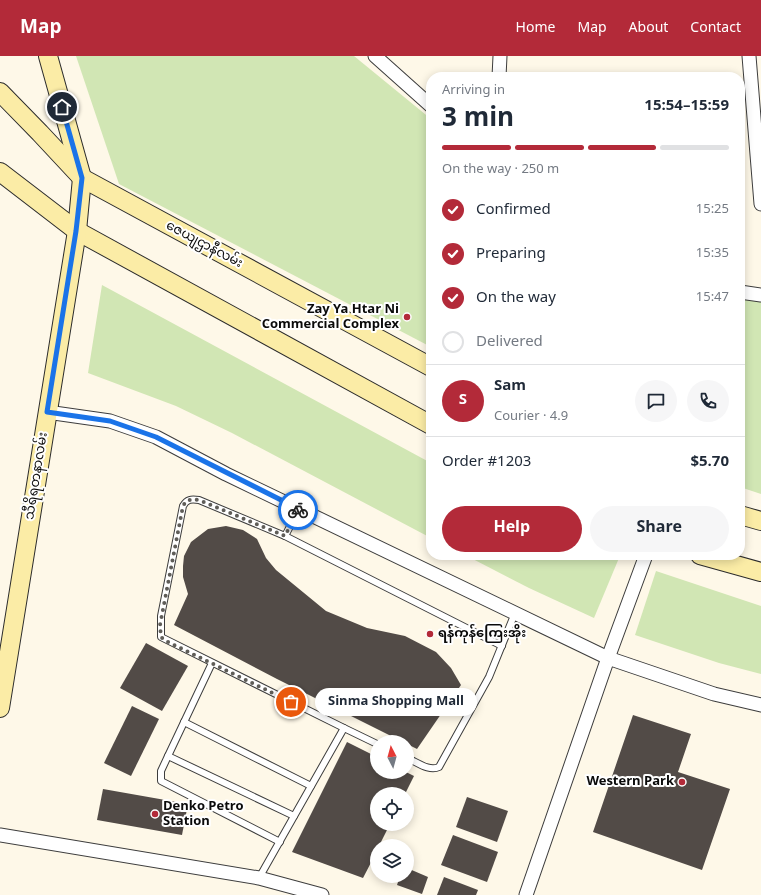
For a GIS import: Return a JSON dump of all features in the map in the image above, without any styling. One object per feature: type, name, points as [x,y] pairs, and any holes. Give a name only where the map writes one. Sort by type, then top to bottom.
[{"type":"main road","name":"သီရိရတနာလမ်း","points":[[0,708],[76,231],[82,178],[48,56]]},
{"type":"main road","name":"ဇေယျဌာနီလမ်း","points":[[0,92],[82,178],[426,364]]},
{"type":"main road","points":[[0,172],[76,231],[426,422]]},
{"type":"main road","points":[[745,516],[761,520]]},
{"type":"main road","points":[[718,560],[761,572]]},
{"type":"street","points":[[374,56],[426,102]]},
{"type":"street","points":[[499,72],[500,56]]},
{"type":"street","points":[[749,56],[761,204]]},
{"type":"street","points":[[745,293],[761,295]]},
{"type":"street","points":[[47,412],[110,421],[156,437],[299,509],[608,658],[714,694],[761,705]]},
{"type":"street","points":[[526,895],[608,658],[644,560]]},
{"type":"street","points":[[0,835],[259,878],[322,895]]},
{"type":"lane","points":[[370,741],[166,641],[161,637],[161,616],[183,506],[186,501],[192,499],[199,500],[285,536],[502,646]]},
{"type":"lane","points":[[285,536],[299,509]]},
{"type":"lane","points":[[414,761],[430,768],[435,769],[439,767],[489,677],[515,613]]},
{"type":"lane","points":[[212,663],[161,771],[161,781],[280,842]]},
{"type":"lane","points":[[184,722],[311,786]]},
{"type":"lane","points":[[259,878],[344,728]]},
{"type":"lane","points":[[168,756],[294,816]]},
{"type":"green space","points":[[76,56],[354,56],[426,115],[426,344],[119,184]]},
{"type":"green space","points":[[102,285],[426,460],[426,535],[232,433],[176,406],[88,373]]},
{"type":"green space","points":[[745,297],[761,300],[761,494],[745,489]]},
{"type":"green space","points":[[475,560],[618,560],[594,618],[529,588]]},
{"type":"green space","points":[[656,571],[761,606],[761,674],[719,663],[635,635]]},
{"type":"building","points":[[226,526],[243,530],[257,539],[266,558],[276,570],[326,611],[367,628],[405,636],[436,652],[451,668],[461,685],[417,749],[414,748],[414,735],[389,735],[174,625],[188,594],[183,577],[184,556],[191,542],[208,529]]},
{"type":"building","points":[[146,643],[188,666],[162,711],[120,688]]},
{"type":"building","points":[[132,706],[159,719],[131,776],[104,763]]},
{"type":"building","points":[[633,715],[691,734],[678,772],[730,789],[702,870],[593,832]]},
{"type":"building","points":[[347,742],[370,754],[370,779],[412,779],[408,787],[370,787],[370,831],[386,831],[382,839],[370,839],[370,864],[363,878],[292,852]]},
{"type":"building","points":[[103,789],[188,804],[182,835],[97,820]]},
{"type":"building","points":[[467,797],[508,811],[497,842],[456,827]]},
{"type":"building","points":[[453,835],[498,852],[487,882],[441,865]]},
{"type":"building","points":[[414,871],[428,877],[422,894],[397,885],[398,883],[414,883]]},
{"type":"building","points":[[444,877],[478,890],[476,895],[437,895]]},
{"type":"way so far","points":[[291,702],[166,641],[161,637],[160,625],[183,506],[186,501],[192,499],[199,500],[285,536],[298,510]]},
{"type":"place","name":"Zay Ya Htar Ni Commercial Complex","points":[[407,317]]},
{"type":"place","name":"ရန်ကုန်ကြေးအိုး","points":[[430,634]]},
{"type":"place","name":"Sinma Shopping Mall","points":[[291,702]]},
{"type":"place","name":"Western Park","points":[[682,782]]},
{"type":"place","name":"Denko Petro Station","points":[[155,814]]},
{"type":"route","points":[[62,107],[82,178],[76,231],[47,412],[110,421],[156,437],[226,474],[299,509],[298,510]]}]
